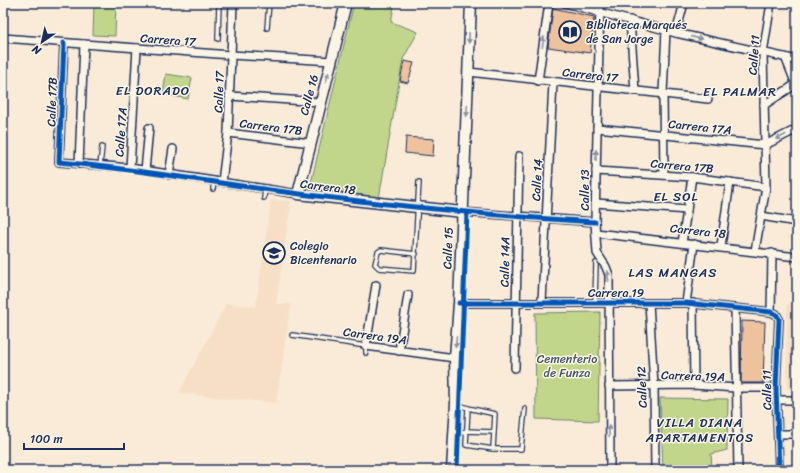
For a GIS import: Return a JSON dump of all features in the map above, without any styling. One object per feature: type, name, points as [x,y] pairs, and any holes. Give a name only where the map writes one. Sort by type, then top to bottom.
[{"type":"street","name":"Calle 17","points":[[222,182],[228,133],[233,3]]},
{"type":"street","name":"Calle 16","points":[[298,194],[346,3]]},
{"type":"street","name":"Calle 15","points":[[452,470],[456,403],[455,358],[459,303],[471,3]]},
{"type":"street","points":[[538,80],[549,3]]},
{"type":"street","points":[[565,3],[676,33],[797,60]]},
{"type":"street","name":"Calle 13","points":[[600,3],[598,12],[595,222],[597,253],[609,275],[608,386],[610,470]]},
{"type":"street","points":[[676,33],[684,3]]},
{"type":"street","name":"Calle 11","points":[[755,251],[766,188],[763,53],[771,3]]},
{"type":"street","points":[[630,20],[635,91]]},
{"type":"street","points":[[664,174],[666,30]]},
{"type":"street","name":"Carrera 17","points":[[3,38],[332,61]]},
{"type":"street","name":"Calle 17B","points":[[59,162],[64,43]]},
{"type":"street","points":[[78,164],[84,44]]},
{"type":"street","name":"Calle 17A","points":[[130,168],[137,48]]},
{"type":"street","points":[[764,105],[796,86],[784,57]]},
{"type":"street","name":"Carrera 17","points":[[469,72],[708,99]]},
{"type":"street","name":"Calle 14","points":[[542,302],[553,82]]},
{"type":"street","points":[[230,96],[320,102]]},
{"type":"street","points":[[145,171],[149,128]]},
{"type":"street","name":"Carrera 17A","points":[[597,128],[765,145]]},
{"type":"street","points":[[765,145],[797,129]]},
{"type":"street","name":"Carrera 17B","points":[[228,133],[311,143]]},
{"type":"street","points":[[169,175],[173,149]]},
{"type":"street","name":"Calle 14A","points":[[515,368],[515,303],[519,156]]},
{"type":"street","name":"Carrera 18","points":[[59,162],[130,168],[365,205],[517,215],[546,219],[595,222]]},
{"type":"street","name":"Carrera 17B","points":[[596,171],[692,176],[766,188]]},
{"type":"street","points":[[682,243],[692,176]]},
{"type":"street","points":[[721,246],[730,182]]},
{"type":"street","points":[[596,203],[687,210]]},
{"type":"street","points":[[761,216],[797,222]]},
{"type":"street","name":"Carrera 18","points":[[596,233],[721,246],[797,257]]},
{"type":"street","points":[[694,244],[689,303],[694,385]]},
{"type":"street","name":"Calle 11","points":[[772,253],[772,312],[779,319],[776,388],[779,470]]},
{"type":"street","points":[[366,349],[376,285]]},
{"type":"street","points":[[398,351],[408,295]]},
{"type":"street","name":"Carrera 19","points":[[459,303],[689,303],[772,312]]},
{"type":"street","name":"Calle 12","points":[[649,303],[654,386],[655,470]]},
{"type":"street","points":[[735,308],[738,470]]},
{"type":"street","name":"Carrera 19A","points":[[366,349],[398,351],[455,358]]},
{"type":"street","name":"Carrera 19A","points":[[608,386],[694,385],[736,388],[776,388]]},
{"type":"street","points":[[777,400],[797,400]]},
{"type":"street","points":[[778,434],[797,434]]},
{"type":"lane","points":[[218,38],[219,3]]},
{"type":"lane","points":[[267,28],[269,3]]},
{"type":"lane","points":[[100,166],[102,148]]},
{"type":"lane","points":[[213,189],[214,181]]},
{"type":"lane","points":[[416,254],[381,250],[378,252],[375,264],[379,268],[412,272],[415,268],[416,254],[419,182]]},
{"type":"lane","points":[[264,198],[265,189]]},
{"type":"lane","points":[[596,263],[596,303]]},
{"type":"lane","name":"Carrera 19A","points":[[292,335],[366,349]]},
{"type":"lane","points":[[456,403],[468,408],[495,414],[494,449]]},
{"type":"lane","points":[[468,408],[466,445],[494,449],[518,450],[522,448],[525,409]]},
{"type":"lane","points":[[454,435],[466,431],[494,432]]},
{"type":"shaded area","name":"Colegio Bicentenario","points":[[271,200],[291,201],[276,304],[291,304],[276,403],[179,393],[226,304],[256,306]]},
{"type":"shaded area","points":[[787,304],[797,304],[797,389],[787,389]]},
{"type":"green space","points":[[94,3],[116,3],[115,36],[93,35]]},
{"type":"green space","points":[[354,3],[385,3],[394,7],[391,22],[418,32],[403,59],[379,198],[310,187]]},
{"type":"green space","points":[[166,74],[192,78],[188,99],[163,94]]},
{"type":"green space","name":"Cementerio de Funza","points":[[600,312],[598,421],[536,419],[535,313]]},
{"type":"green space","points":[[660,398],[728,399],[727,450],[711,454],[712,468],[663,469]]},
{"type":"building","name":"Biblioteca Marqués de San Jorge","points":[[553,8],[594,17],[590,53],[548,47]]},
{"type":"building","points":[[404,61],[414,63],[408,83],[400,81]]},
{"type":"building","points":[[406,137],[434,139],[433,156],[405,153]]},
{"type":"building","points":[[742,321],[765,322],[763,383],[741,383]]},
{"type":"cycle path","points":[[64,43],[59,162],[374,203],[484,214],[595,222]]},
{"type":"cycle path","points":[[457,470],[467,212]]},
{"type":"cycle path","points":[[459,303],[686,303],[771,312],[776,314],[779,319],[776,388],[779,470]]},
{"type":"place","name":"Biblioteca Marqués de San Jorge","points":[[570,32]]},
{"type":"place","name":"Colegio Bicentenario","points":[[274,253]]},
{"type":"district","name":"EL DORADO","points":[[153,90]]},
{"type":"district","name":"EL PALMAR","points":[[740,91]]},
{"type":"district","name":"EL SOL","points":[[676,196]]},
{"type":"district","name":"LAS MANGAS","points":[[673,272]]},
{"type":"district","name":"VILLA DIANA APARTAMENTOS","points":[[700,430]]}]
